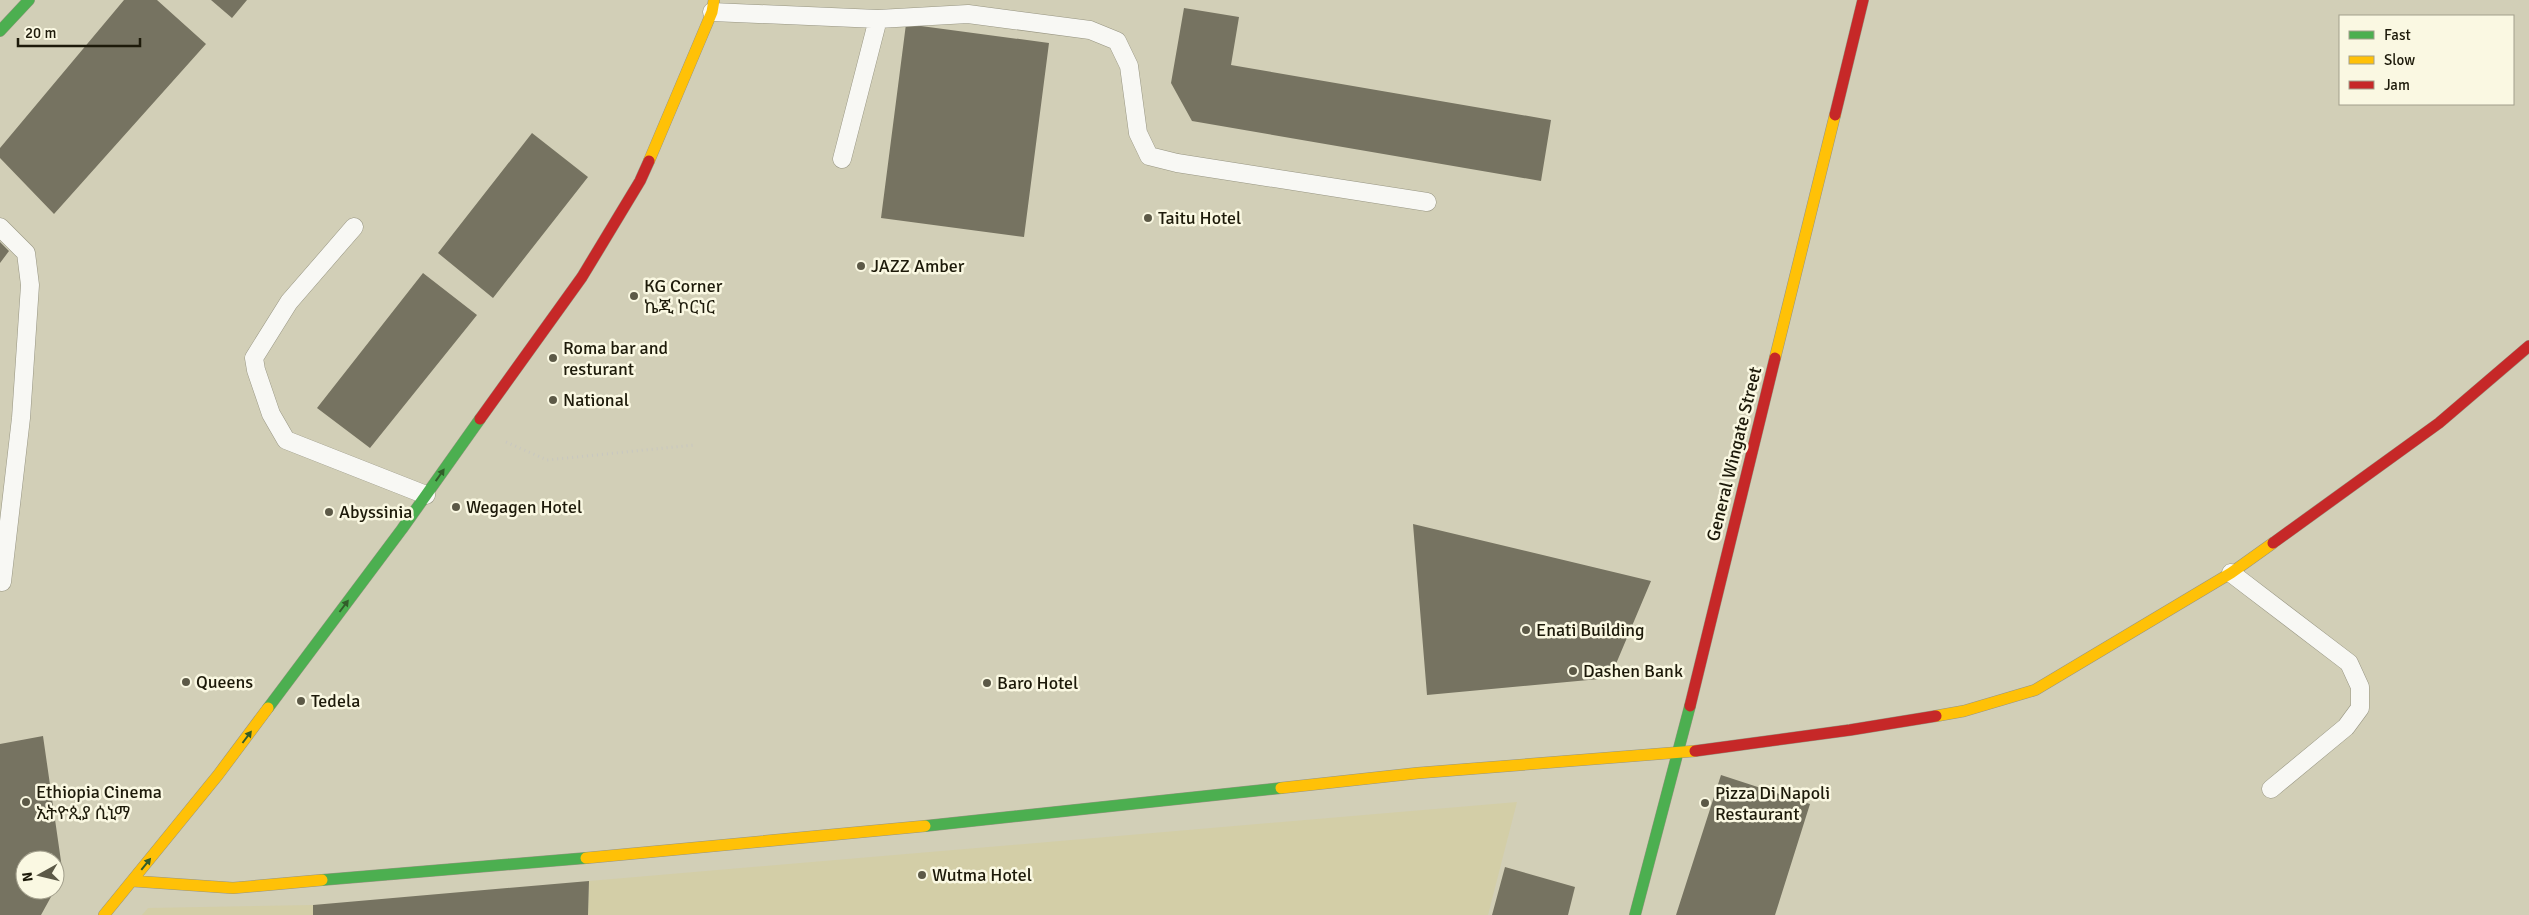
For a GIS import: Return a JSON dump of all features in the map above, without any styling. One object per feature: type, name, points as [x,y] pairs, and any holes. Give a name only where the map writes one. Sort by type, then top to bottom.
[{"type":"main road","points":[[0,31],[29,0]]},
{"type":"main road","name":"General Wingate Street","points":[[1635,915],[1678,753],[1863,0]]},
{"type":"main road","points":[[104,915],[224,767],[426,495],[582,277],[640,181],[713,6]]},
{"type":"main road","points":[[132,881],[233,888],[804,838],[1418,773],[1678,753],[1850,730],[1964,711],[2035,690],[2231,573],[2439,423],[2529,346]]},
{"type":"lane","points":[[713,6],[878,19],[968,14],[1090,30],[1117,42],[1129,66],[1138,133],[1149,156],[1187,165],[1427,202]]},
{"type":"lane","points":[[842,159],[878,19]]},
{"type":"lane","points":[[0,227],[26,253],[30,285],[21,418],[2,582]]},
{"type":"lane","points":[[354,227],[289,302],[254,358],[256,370],[271,414],[286,440],[426,495]]},
{"type":"lane","points":[[2231,573],[2349,663],[2360,687],[2360,708],[2346,727],[2271,789]]},
{"type":"path","points":[[473,429],[547,460],[694,445]]},
{"type":"shaded area","points":[[1517,802],[1488,915],[588,915],[589,881]]},
{"type":"shaded area","points":[[313,905],[313,915],[142,915],[148,908]]},
{"type":"building","points":[[124,0],[157,0],[206,44],[54,214],[0,158],[0,148]]},
{"type":"building","points":[[211,0],[247,0],[232,18]]},
{"type":"building","points":[[1184,8],[1239,17],[1231,65],[1551,120],[1541,181],[1192,121],[1171,83]]},
{"type":"building","points":[[906,24],[1049,43],[1024,237],[881,218]]},
{"type":"building","points":[[532,133],[588,177],[493,298],[438,253]]},
{"type":"building","points":[[0,242],[9,251],[0,263]]},
{"type":"building","points":[[423,273],[477,315],[370,448],[317,408]]},
{"type":"building","name":"Enati Building","points":[[1413,524],[1651,581],[1610,678],[1427,695]]},
{"type":"building","name":"Ethiopia Cinema ኢትዮጲያ ሲኒማ","points":[[43,736],[59,850],[15,850],[15,900],[49,900],[41,915],[0,915],[0,744]]},
{"type":"building","points":[[1721,775],[1810,804],[1775,915],[1676,915]]},
{"type":"building","points":[[1505,867],[1575,887],[1568,915],[1492,915]]},
{"type":"building","points":[[589,881],[588,915],[313,915],[313,905]]},
{"type":"traffic: fast","points":[[0,31],[29,0]]},
{"type":"traffic: fast","points":[[268,708],[402,529],[480,419]]},
{"type":"traffic: fast","points":[[1635,915],[1690,706]]},
{"type":"traffic: fast","points":[[925,826],[1281,788]]},
{"type":"traffic: fast","points":[[322,880],[586,858]]},
{"type":"traffic: slow","points":[[649,161],[712,12],[714,0]]},
{"type":"traffic: slow","points":[[1775,358],[1835,115]]},
{"type":"traffic: slow","points":[[1936,716],[1964,711],[2035,690],[2231,573],[2273,543]]},
{"type":"traffic: slow","points":[[104,915],[218,775],[268,708]]},
{"type":"traffic: slow","points":[[1281,788],[1418,773],[1695,751]]},
{"type":"traffic: slow","points":[[586,858],[925,826]]},
{"type":"traffic: slow","points":[[132,881],[233,888],[322,880]]},
{"type":"traffic: jam","points":[[1835,115],[1863,0]]},
{"type":"traffic: jam","points":[[480,419],[582,277],[640,181],[649,161]]},
{"type":"traffic: jam","points":[[2273,543],[2439,423],[2529,346]]},
{"type":"traffic: jam","points":[[1690,706],[1775,358]]},
{"type":"traffic: jam","points":[[1695,751],[1936,716]]},
{"type":"place","name":"Taitu Hotel","points":[[1148,218]]},
{"type":"place","name":"JAZZ Amber","points":[[861,266]]},
{"type":"place","name":"KG Corner ኬጂ ኮርነር","points":[[634,296]]},
{"type":"place","name":"Roma bar and resturant","points":[[553,358]]},
{"type":"place","name":"National","points":[[553,400]]},
{"type":"place","name":"Wegagen Hotel","points":[[456,507]]},
{"type":"place","name":"Abyssinia","points":[[329,512]]},
{"type":"place","name":"Enati Building","points":[[1526,630]]},
{"type":"place","name":"Dashen Bank","points":[[1573,671]]},
{"type":"place","name":"Queens","points":[[186,682]]},
{"type":"place","name":"Baro Hotel","points":[[987,683]]},
{"type":"place","name":"Tedela","points":[[301,701]]},
{"type":"place","name":"Ethiopia Cinema ኢትዮጲያ ሲኒማ","points":[[26,802]]},
{"type":"place","name":"Pizza Di Napoli Restaurant","points":[[1705,803]]},
{"type":"place","name":"Wutma Hotel","points":[[922,875]]}]
